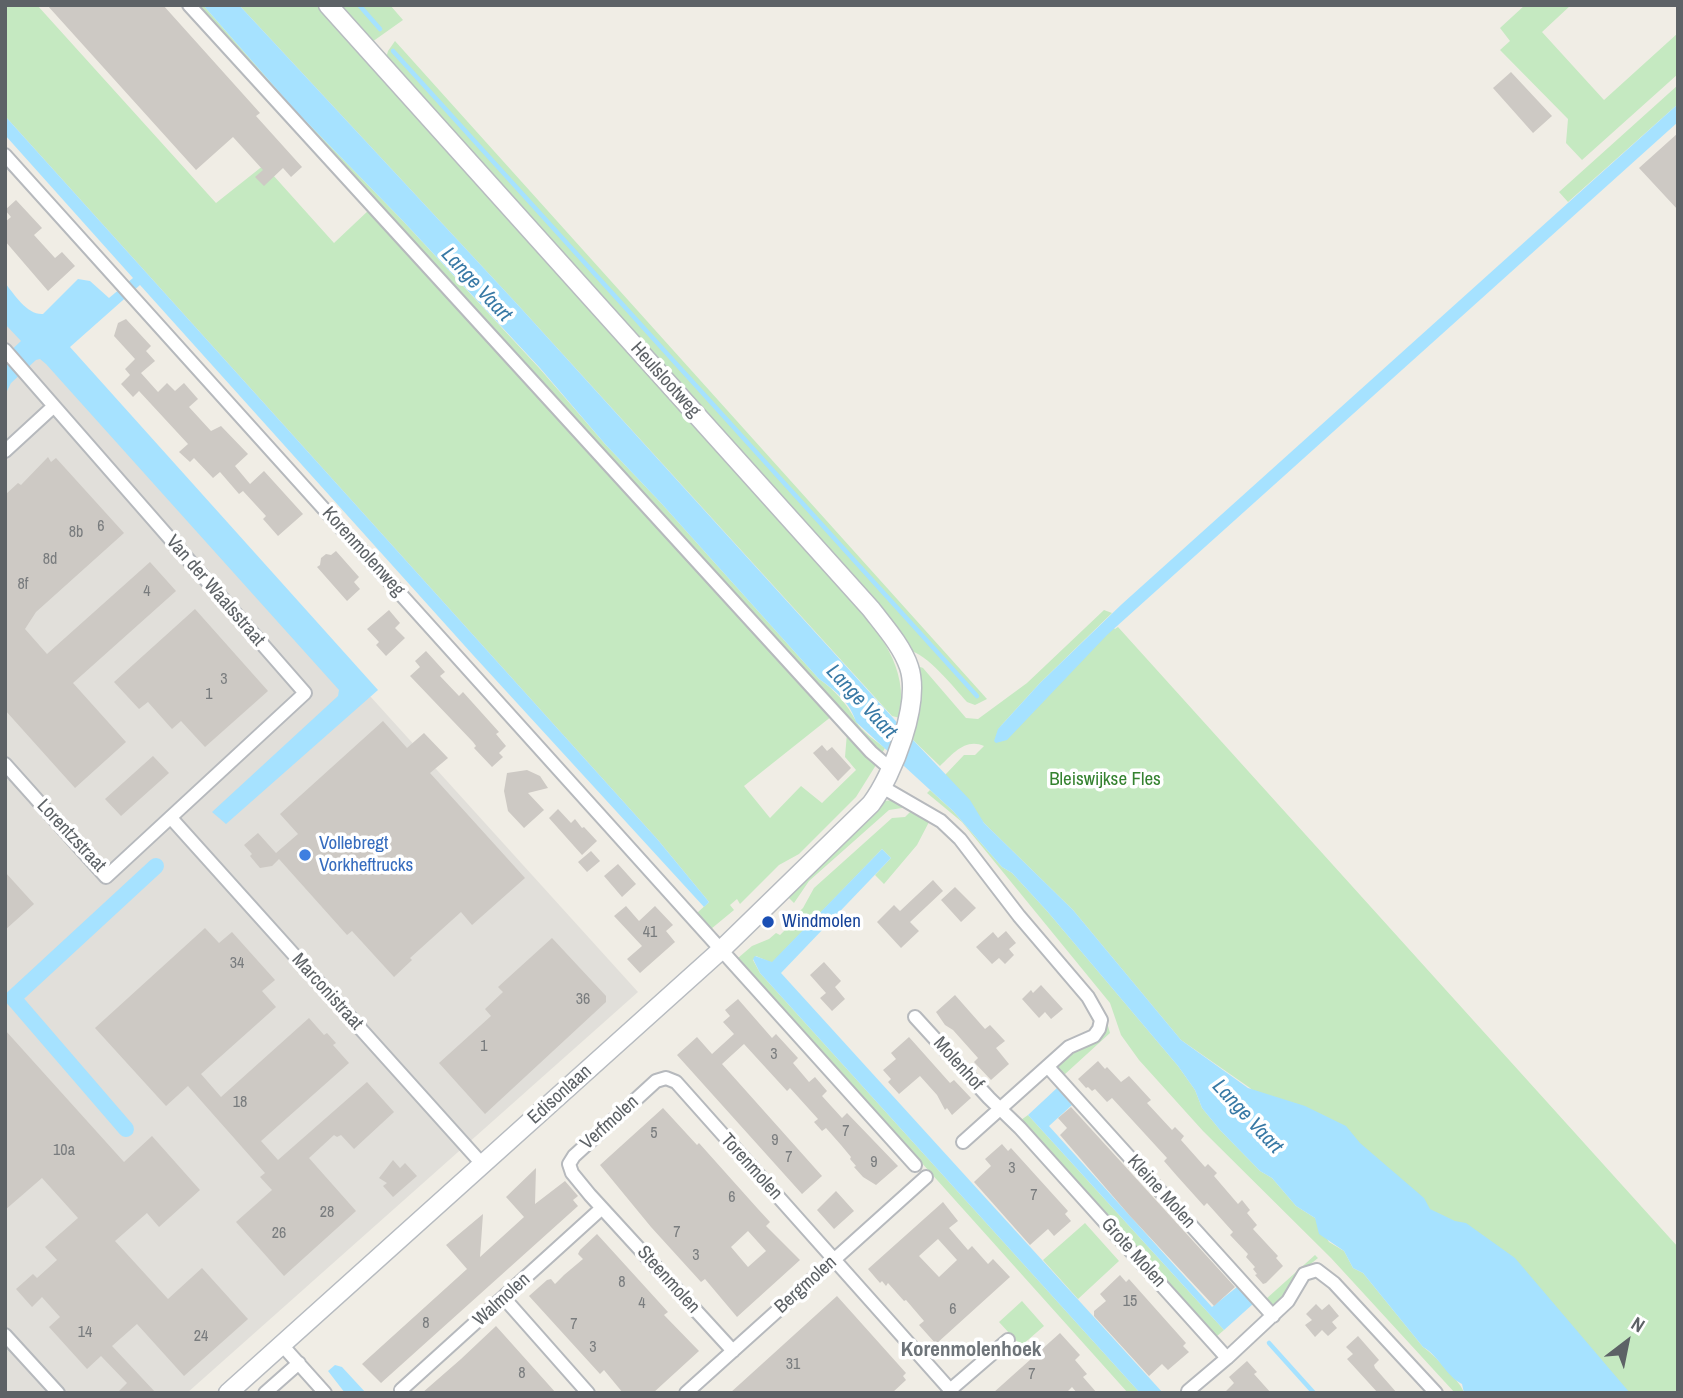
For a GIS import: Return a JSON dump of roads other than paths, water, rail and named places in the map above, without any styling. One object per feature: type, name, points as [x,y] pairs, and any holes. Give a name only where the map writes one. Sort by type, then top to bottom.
[{"type":"street","points":[[189,5],[871,752],[892,770]]},
{"type":"street","name":"Heulslootweg","points":[[328,5],[871,609],[909,667],[911,684],[909,714],[884,788]]},
{"type":"street","name":"Korenmolenweg","points":[[5,155],[721,950]]},
{"type":"street","name":"Van der Waalsstraat","points":[[6,351],[305,693],[171,818]]},
{"type":"street","points":[[5,451],[54,407]]},
{"type":"street","name":"Lorentzstraat","points":[[5,764],[106,877],[171,818]]},
{"type":"street","points":[[884,788],[941,821],[960,839],[1099,1013],[1101,1020],[1097,1033],[1069,1047],[963,1142]]},
{"type":"street","name":"Edisonlaan","points":[[228,1393],[721,950],[852,824],[884,788]]},
{"type":"street","name":"Marconistraat","points":[[171,818],[483,1166]]},
{"type":"street","points":[[721,950],[915,1165]]},
{"type":"street","name":"Molenhof","points":[[915,1017],[1001,1110]]},
{"type":"street","name":"Kleine Molen","points":[[1048,1067],[1273,1316]]},
{"type":"street","name":"Verfmolen","points":[[602,1208],[572,1173],[569,1164],[574,1156],[656,1081],[666,1078]]},
{"type":"street","name":"Torenmolen","points":[[666,1078],[676,1082],[951,1392]]},
{"type":"street","name":"Grote Molen","points":[[1001,1110],[1227,1358]]},
{"type":"street","name":"Bergmolen","points":[[686,1393],[926,1177]]},
{"type":"street","name":"Walmolen","points":[[402,1392],[602,1208]]},
{"type":"street","name":"Steenmolen","points":[[602,1208],[733,1351]]},
{"type":"street","points":[[1189,1393],[1188,1391],[1288,1301],[1304,1274],[1317,1270],[1324,1273],[1436,1393]]},
{"type":"street","points":[[504,1298],[588,1393]]},
{"type":"street","points":[[5,1335],[58,1393]]},
{"type":"street","points":[[951,1392],[1007,1339]]},
{"type":"street","points":[[282,1345],[325,1393]]},
{"type":"street","points":[[265,1393],[299,1363]]},
{"type":"water","name":"Lange Vaart","points":[[203,5],[239,5],[518,305],[970,800],[984,823],[1073,910],[1181,1040],[1248,1088],[1305,1106],[1346,1126],[1360,1143],[1424,1198],[1430,1209],[1455,1221],[1466,1223],[1515,1258],[1630,1393],[1464,1393],[1462,1384],[1423,1347],[1363,1273],[1353,1268],[1344,1251],[1319,1234],[1315,1218],[1296,1206],[1272,1178],[1260,1171],[1220,1130],[1202,1108],[1195,1090],[1178,1066],[1047,911],[1012,873],[1002,867],[953,811],[856,722],[841,698],[819,679],[605,444],[540,368],[294,109]]},
{"type":"water","points":[[1678,104],[1678,122],[1107,635],[1007,740],[996,743],[994,741],[998,729],[1040,683],[1122,604]]},
{"type":"water","points":[[5,116],[658,840],[709,902],[704,907],[140,285],[70,347],[378,690],[226,824],[212,812],[338,696],[339,690],[46,364],[40,359],[36,360],[11,383],[5,395],[5,356],[21,341],[5,324],[5,283],[27,308],[43,314],[78,279],[90,281],[109,298],[133,278],[5,135]]},
{"type":"water","points":[[882,849],[891,858],[781,973],[1163,1393],[1140,1393],[760,973],[753,959],[755,956],[772,962]]},
{"type":"water","points":[[1057,1088],[1072,1105],[1049,1126],[1212,1307],[1237,1287],[1253,1304],[1224,1330],[1028,1115]]},
{"type":"water","points":[[335,1365],[342,1367],[366,1393],[345,1393],[328,1371]]},
{"type":"waterway","points":[[359,5],[380,29]]},
{"type":"waterway","points":[[393,51],[977,696]]},
{"type":"waterway","points":[[126,1129],[13,998],[156,866]]},
{"type":"waterway","points":[[1269,1343],[1314,1393]]},
{"type":"place","name":"Vollebregt Vorkheftrucks","points":[[305,855]]},
{"type":"place","name":"Windmolen","points":[[768,922]]},
{"type":"district","name":"Korenmolenhoek","points":[[971,1350]]},
{"type":"park label","name":"Bleiswijkse Fles","points":[[1105,780]]}]
